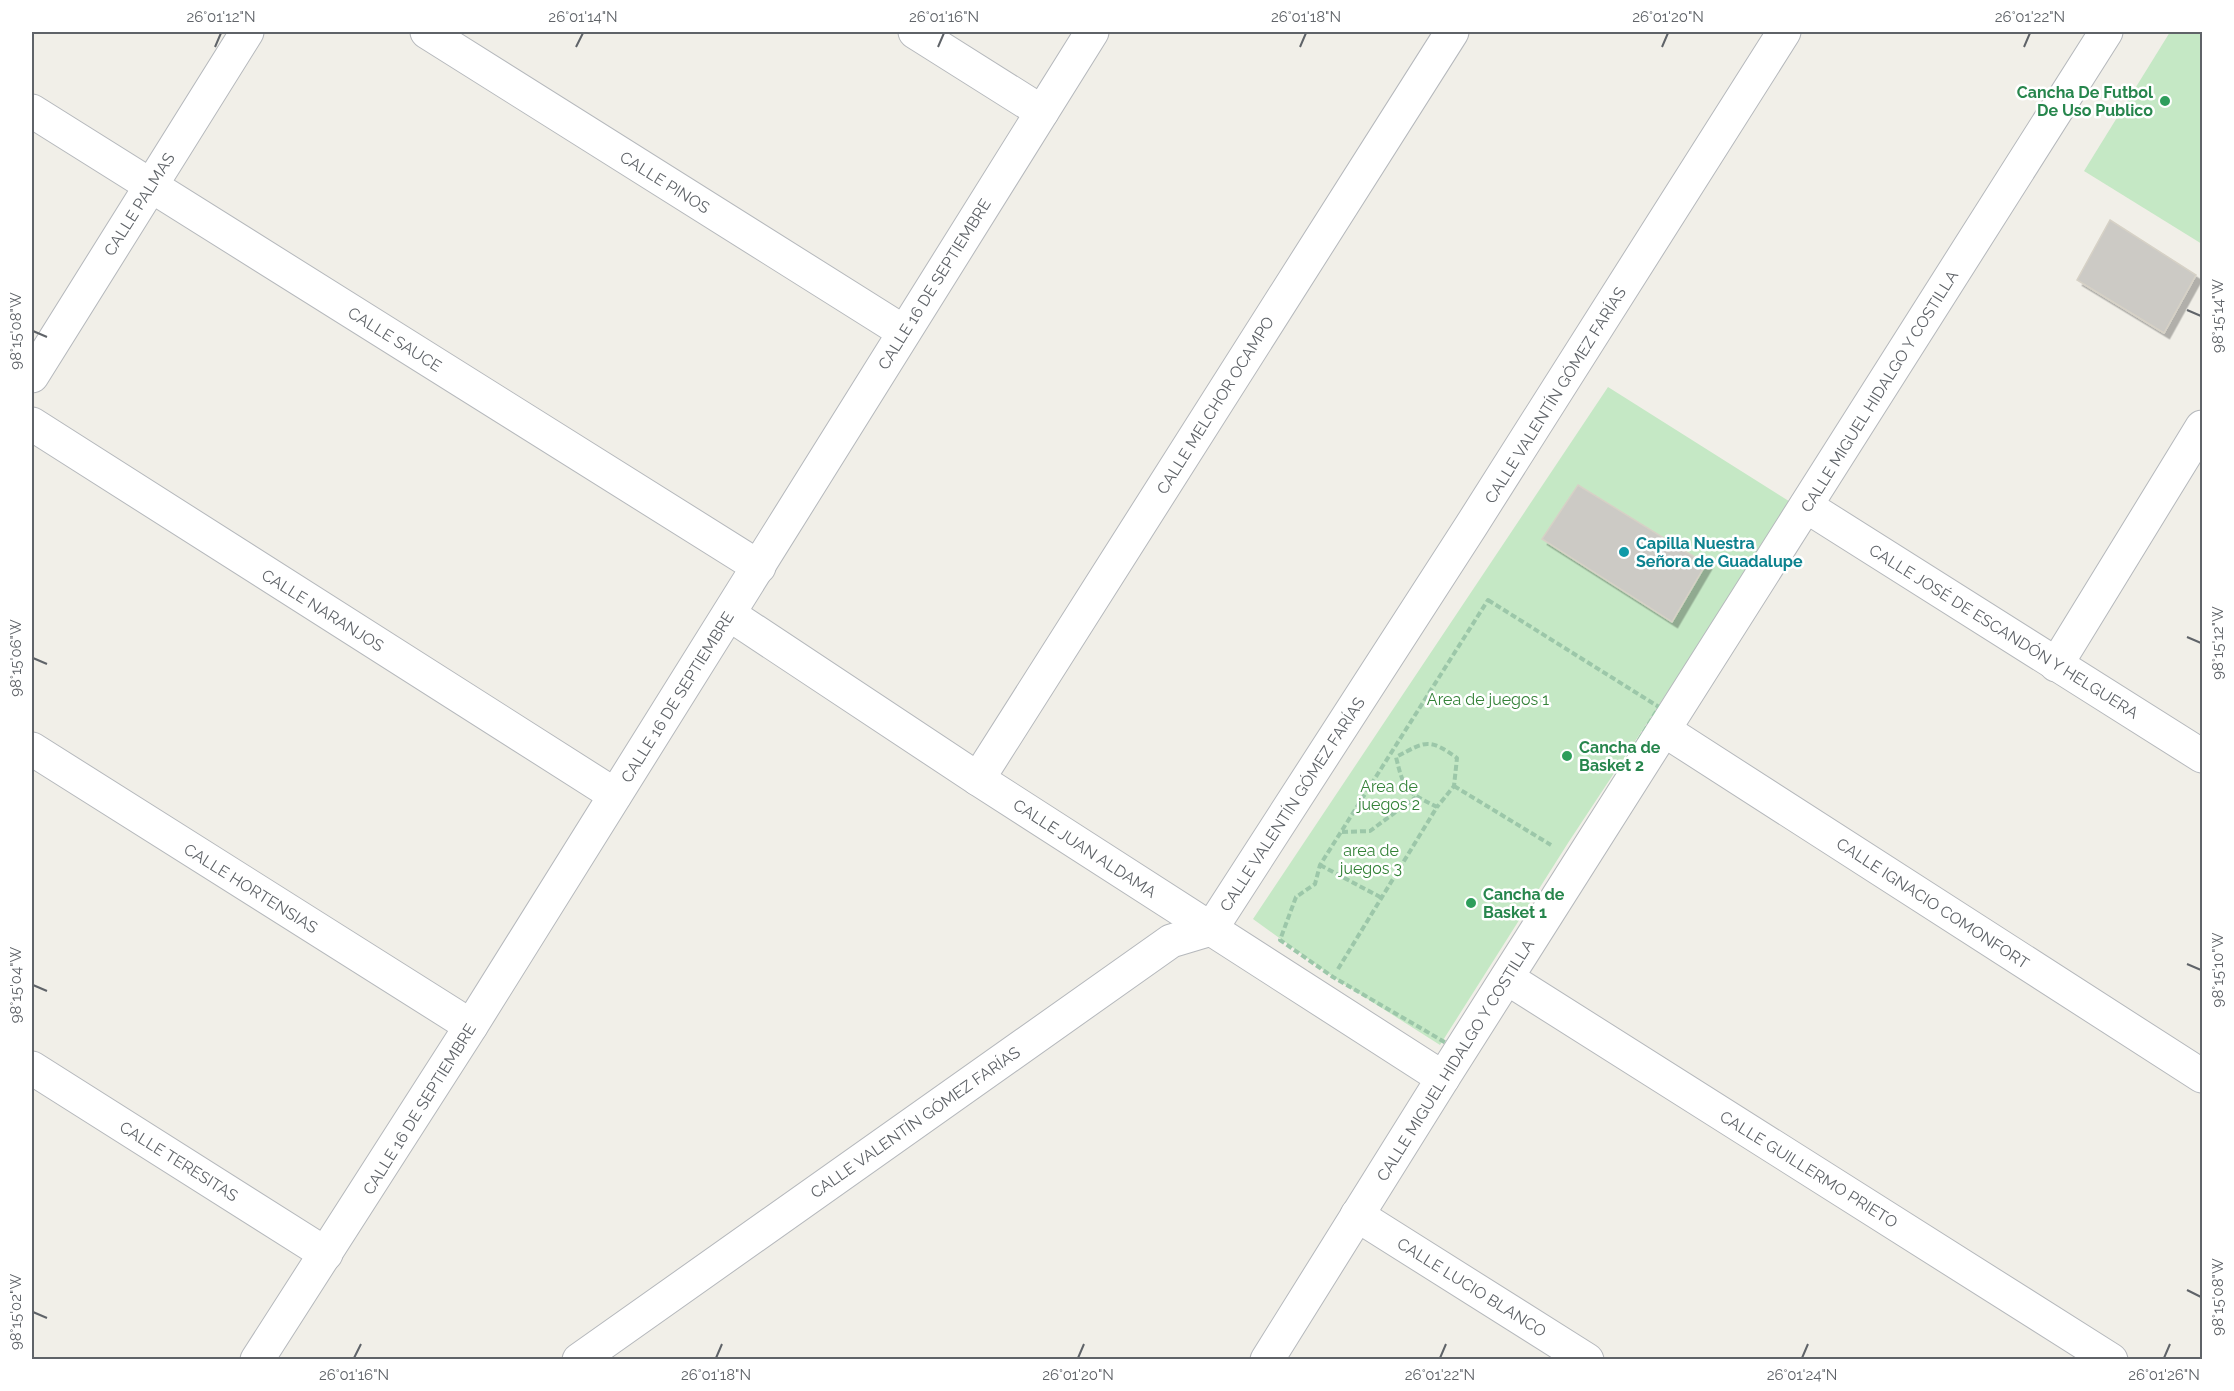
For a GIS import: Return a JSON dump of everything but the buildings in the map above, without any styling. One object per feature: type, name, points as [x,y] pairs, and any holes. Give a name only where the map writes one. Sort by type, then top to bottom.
[{"type":"street","name":"CALLE PALMAS","points":[[32,376],[247,32]]},
{"type":"street","name":"CALLE PINOS","points":[[427,32],[904,332]]},
{"type":"street","points":[[915,32],[1042,112]]},
{"type":"street","name":"CALLE 16 DE SEPTIEMBRE","points":[[257,1359],[471,1026],[1092,32]]},
{"type":"street","name":"CALLE MELCHOR OCAMPO","points":[[978,778],[1452,32]]},
{"type":"street","name":"CALLE VALENTÍN GÓMEZ FARÍAS","points":[[579,1359],[1171,941],[1211,929],[1471,526],[1784,32]]},
{"type":"street","name":"CALLE MIGUEL HIDALGO Y COSTILLA","points":[[1267,1359],[2106,32]]},
{"type":"street","name":"CALLE SAUCE","points":[[32,111],[759,567]]},
{"type":"street","name":"CALLE NARANJOS","points":[[32,424],[615,795]]},
{"type":"street","points":[[2056,665],[2202,427]]},
{"type":"street","name":"CALLE JOSÉ DE ESCANDÓN Y HELGUERA","points":[[1806,506],[2202,756]]},
{"type":"street","name":"CALLE JUAN ALDAMA","points":[[729,614],[978,778],[1443,1078]]},
{"type":"street","name":"CALLE IGNACIO COMONFORT","points":[[1664,730],[2202,1076]]},
{"type":"street","name":"CALLE HORTENSIAS","points":[[32,749],[471,1026]]},
{"type":"street","name":"CALLE GUILLERMO PRIETO","points":[[1507,978],[2110,1359]]},
{"type":"street","name":"CALLE TERESITAS","points":[[32,1068],[326,1254]]},
{"type":"street","name":"CALLE LUCIO BLANCO","points":[[1357,1215],[1587,1359]]},
{"type":"path","points":[[1488,600],[1659,706],[1564,864],[1448,1044],[1333,977],[1280,940],[1296,897],[1315,884],[1320,865],[1488,600]]},
{"type":"path","points":[[1333,977],[1437,807],[1454,786],[1456,758],[1438,744],[1420,745],[1396,757],[1402,783],[1416,796],[1437,807]]},
{"type":"path","points":[[1454,786],[1558,849]]},
{"type":"path","points":[[1342,832],[1370,831],[1416,796]]},
{"type":"path","points":[[1320,865],[1382,898]]},
{"type":"green space","name":"Cancha De Futbol De Uso Publico","points":[[2170,32],[2202,32],[2202,244],[2084,171]]},
{"type":"green space","points":[[1608,387],[1792,503],[1568,843],[1440,1045],[1333,977],[1253,919]]},
{"type":"place","name":"Cancha De Futbol De Uso Publico","points":[[2165,101]]},
{"type":"place","name":"Capilla Nuestra Señora de Guadalupe","points":[[1624,552]]},
{"type":"place","name":"Cancha de Basket 2","points":[[1567,756]]},
{"type":"place","name":"Cancha de Basket 1","points":[[1471,903]]},
{"type":"park label","name":"Area de juegos 1","points":[[1488,699]]},
{"type":"park label","name":"Area de juegos 2","points":[[1389,795]]},
{"type":"park label","name":"area de juegos 3","points":[[1371,859]]}]
